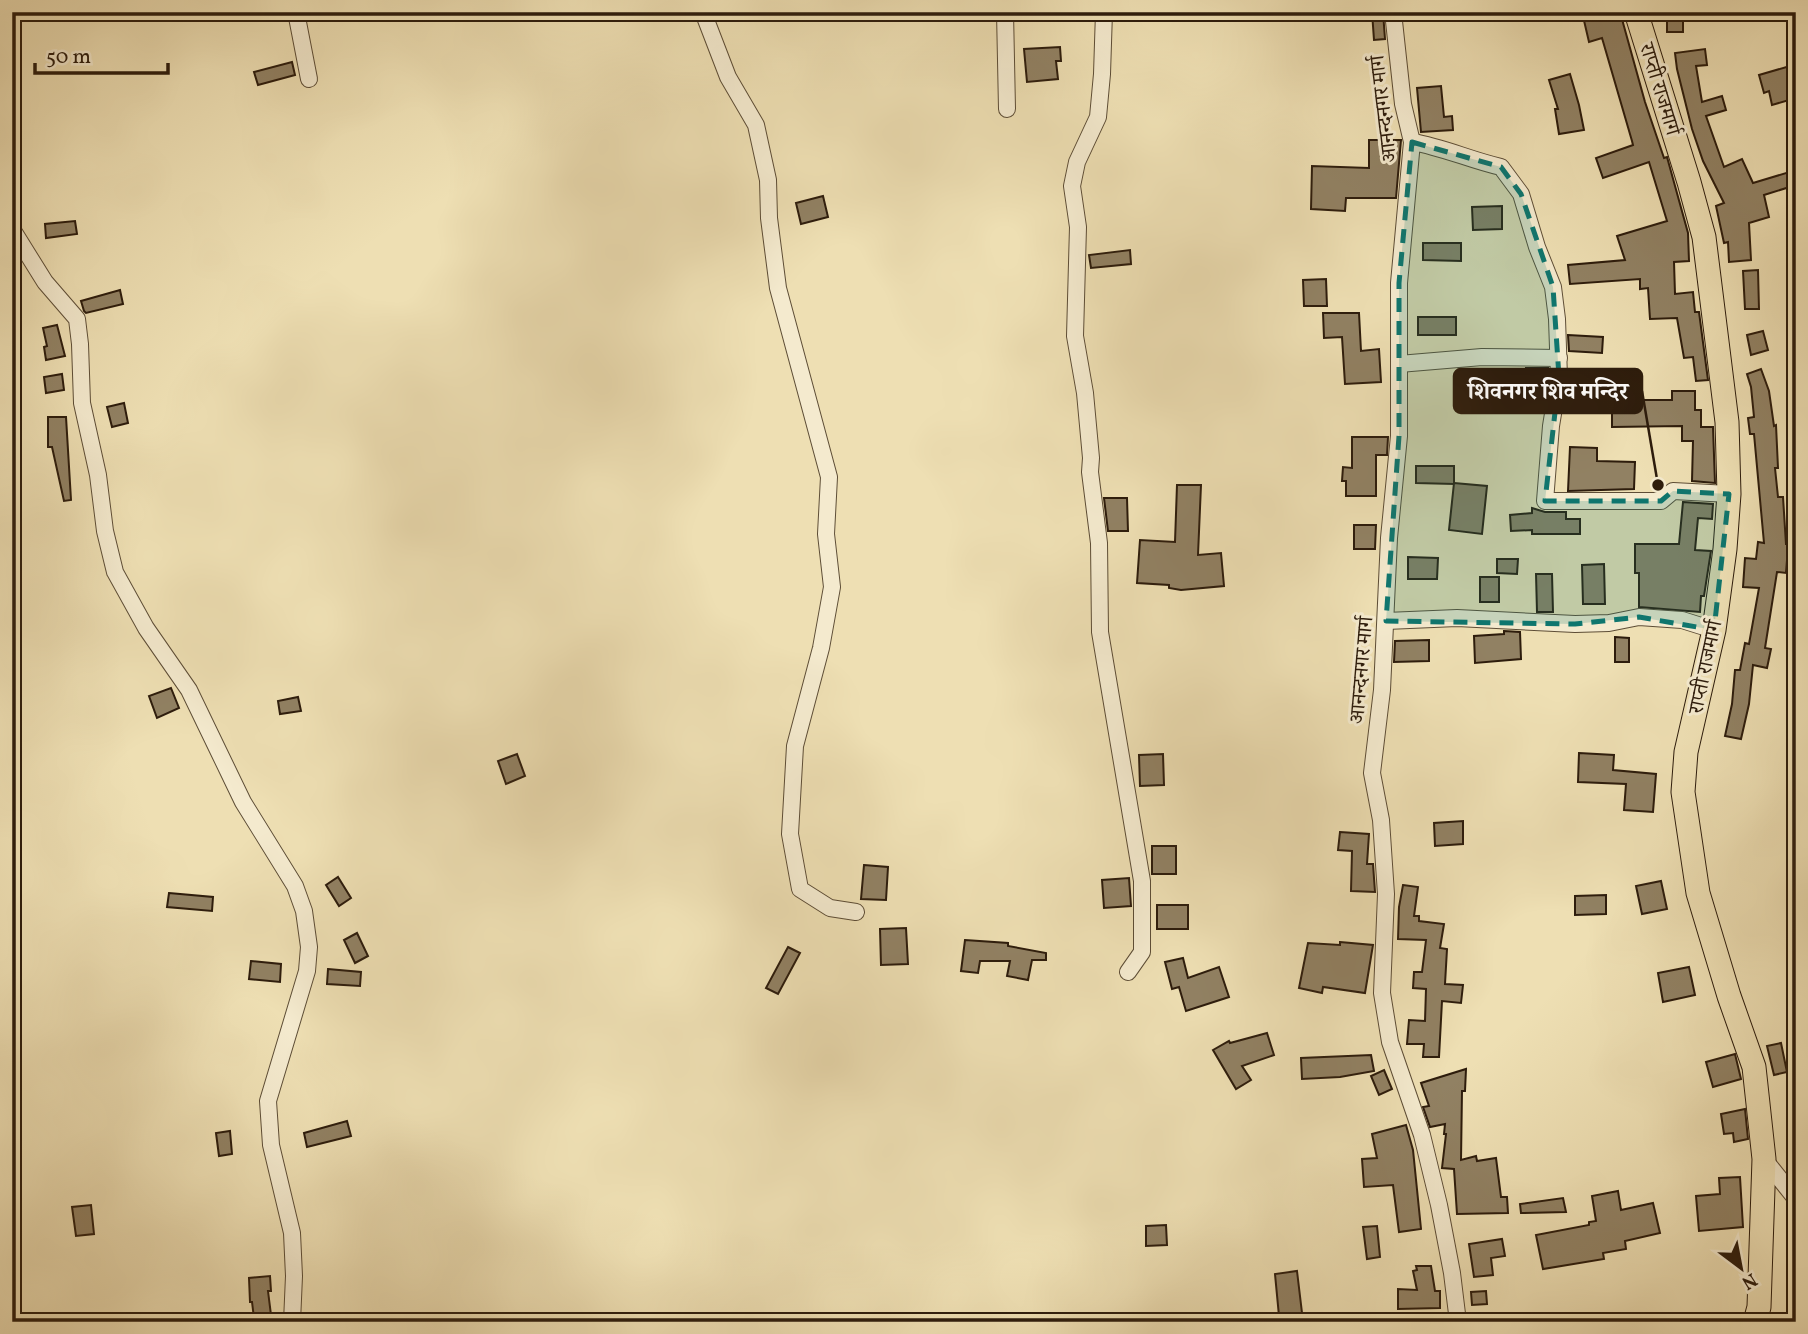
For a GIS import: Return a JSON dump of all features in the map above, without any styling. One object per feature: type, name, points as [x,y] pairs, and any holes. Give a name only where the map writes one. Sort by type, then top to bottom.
[{"type":"main road","name":"राप्ती राजमार्ग","points":[[1636,12],[1704,237],[1727,422],[1728,494],[1725,549],[1714,630],[1686,752],[1683,792],[1698,893],[1754,1067],[1764,1159],[1759,1307],[1755,1322]]},
{"type":"street","points":[[296,12],[309,79]]},
{"type":"street","points":[[703,12],[729,77],[756,125],[768,180],[769,218],[778,288],[829,477],[827,534],[832,587],[821,649],[795,746],[790,834],[800,889],[830,908],[856,912]]},
{"type":"street","points":[[1005,12],[1007,110]]},
{"type":"street","points":[[1104,12],[1098,117],[1077,162],[1072,186],[1078,227],[1075,336],[1085,393],[1091,458],[1090,472],[1098,543],[1100,632],[1142,881],[1142,952],[1128,972]]},
{"type":"street","name":"आनन्दनगर मार्ग","points":[[1393,12],[1403,104],[1412,142],[1399,283],[1399,436],[1389,538],[1382,690],[1372,774],[1381,820],[1385,894],[1382,993],[1390,1042],[1422,1135],[1452,1273],[1458,1322]]},
{"type":"street","points":[[1644,38],[1649,12]]},
{"type":"street","points":[[1412,142],[1437,146],[1474,161],[1501,167],[1521,194],[1537,247],[1553,287],[1559,358],[1545,501],[1661,501],[1673,491],[1728,494]]},
{"type":"street","points":[[12,229],[45,282],[77,319],[82,403],[115,572],[146,628],[189,690],[243,802],[295,886],[304,911],[309,947],[307,971],[268,1101],[271,1146],[292,1233],[295,1276],[292,1322]]},
{"type":"street","points":[[1399,364],[1482,357],[1559,358]]},
{"type":"street","points":[[1386,621],[1457,618],[1575,624],[1609,623],[1639,617],[1682,620],[1714,630]]},
{"type":"street","points":[[1764,1159],[1796,1199]]},
{"type":"lane","points":[[1789,12],[1796,38]]},
{"type":"highlighted area","points":[[1412,142],[1501,167],[1521,194],[1553,287],[1559,377],[1545,501],[1661,501],[1673,491],[1729,494],[1714,630],[1639,617],[1575,624],[1386,621],[1399,436],[1399,283]]},
{"type":"building","points":[[1372,12],[1383,12],[1385,39],[1374,40]]},
{"type":"building","points":[[1582,12],[1620,12],[1645,102],[1664,158],[1667,157],[1688,233],[1689,261],[1674,262],[1675,294],[1693,292],[1695,312],[1699,312],[1708,380],[1696,381],[1693,357],[1684,358],[1677,318],[1650,319],[1648,288],[1640,289],[1640,279],[1570,284],[1568,265],[1625,260],[1617,236],[1667,221],[1649,162],[1603,178],[1596,158],[1633,145],[1602,38],[1589,42]]},
{"type":"building","points":[[1667,12],[1683,12],[1683,32],[1667,32]]},
{"type":"building","points":[[1060,47],[1061,61],[1056,61],[1058,79],[1027,82],[1024,49]]},
{"type":"building","points":[[1705,49],[1707,65],[1696,66],[1702,102],[1722,96],[1726,110],[1706,116],[1724,167],[1742,159],[1753,183],[1796,170],[1796,185],[1764,195],[1769,217],[1749,223],[1751,260],[1729,262],[1728,242],[1724,243],[1716,206],[1724,203],[1703,161],[1677,69],[1675,53]]},
{"type":"building","points":[[292,62],[295,75],[258,85],[254,72]]},
{"type":"building","points":[[1790,66],[1796,85],[1796,98],[1772,105],[1769,91],[1764,93],[1759,75]]},
{"type":"building","points":[[1570,74],[1584,130],[1559,134],[1555,109],[1558,109],[1549,80]]},
{"type":"building","points":[[1441,86],[1444,117],[1452,116],[1453,130],[1421,132],[1417,88]]},
{"type":"building","points":[[1369,140],[1401,140],[1396,198],[1346,198],[1345,211],[1311,209],[1312,166],[1369,168]]},
{"type":"building","points":[[823,196],[828,217],[801,224],[796,203]]},
{"type":"building","points":[[1502,206],[1502,229],[1473,230],[1472,207]]},
{"type":"building","points":[[75,221],[77,234],[46,238],[45,224]]},
{"type":"building","points":[[1423,243],[1461,243],[1461,261],[1423,260]]},
{"type":"building","points":[[1130,250],[1131,264],[1091,268],[1089,255]]},
{"type":"building","points":[[1758,270],[1759,309],[1745,309],[1743,271]]},
{"type":"building","points":[[1326,279],[1327,306],[1304,306],[1303,280]]},
{"type":"building","points":[[120,290],[123,304],[86,313],[84,311],[81,301]]},
{"type":"building","points":[[1323,313],[1359,313],[1361,351],[1379,349],[1381,382],[1345,384],[1342,337],[1324,338]]},
{"type":"building","points":[[1418,317],[1456,317],[1456,335],[1418,335]]},
{"type":"building","points":[[57,325],[65,356],[46,360],[44,347],[47,346],[43,328]]},
{"type":"building","points":[[1763,331],[1768,350],[1751,355],[1747,335]]},
{"type":"building","points":[[1568,335],[1603,337],[1602,353],[1569,351]]},
{"type":"building","points":[[1526,368],[1548,368],[1547,388],[1527,389]]},
{"type":"building","points":[[1761,369],[1769,391],[1774,426],[1776,425],[1778,468],[1775,468],[1778,497],[1783,497],[1786,544],[1796,545],[1796,561],[1787,560],[1786,573],[1777,572],[1765,648],[1771,649],[1767,668],[1753,665],[1749,704],[1741,739],[1725,736],[1732,704],[1735,670],[1740,670],[1745,643],[1749,644],[1759,588],[1743,587],[1745,558],[1756,559],[1758,542],[1764,543],[1754,434],[1750,434],[1748,418],[1754,417],[1747,374]]},
{"type":"building","points":[[62,374],[64,390],[46,393],[44,377]]},
{"type":"building","points":[[1672,391],[1695,391],[1695,410],[1701,410],[1701,427],[1713,427],[1715,483],[1692,481],[1693,441],[1682,441],[1682,426],[1612,427],[1612,400],[1672,400]]},
{"type":"building","points":[[124,403],[128,423],[112,427],[107,407]]},
{"type":"building","points":[[48,417],[66,417],[71,500],[64,501],[52,447],[48,447]]},
{"type":"building","points":[[1352,437],[1388,437],[1387,455],[1376,455],[1376,496],[1346,496],[1346,481],[1342,481],[1343,467],[1352,468]]},
{"type":"building","points":[[1570,447],[1597,448],[1597,461],[1635,462],[1634,489],[1568,491]]},
{"type":"building","points":[[1416,466],[1454,466],[1454,484],[1416,483]]},
{"type":"building","points":[[1454,483],[1487,486],[1482,534],[1449,530]]},
{"type":"building","points":[[1177,485],[1201,485],[1198,555],[1221,553],[1224,586],[1181,590],[1169,588],[1169,585],[1137,583],[1140,540],[1175,542]]},
{"type":"building","points":[[1104,498],[1127,498],[1128,531],[1108,531]]},
{"type":"building","points":[[1683,502],[1713,504],[1712,519],[1698,518],[1695,550],[1711,551],[1700,612],[1639,607],[1639,573],[1635,573],[1635,544],[1679,544]]},
{"type":"building","points":[[1532,508],[1545,512],[1566,512],[1566,519],[1580,519],[1580,534],[1511,531],[1510,515],[1532,513]]},
{"type":"building","points":[[1354,525],[1376,525],[1375,549],[1354,549]]},
{"type":"building","points":[[1408,557],[1438,558],[1437,579],[1408,579]]},
{"type":"building","points":[[1497,559],[1518,559],[1517,574],[1497,573]]},
{"type":"building","points":[[1604,564],[1605,604],[1583,604],[1582,565]]},
{"type":"building","points":[[1536,574],[1552,574],[1553,612],[1537,612]]},
{"type":"building","points":[[1480,577],[1499,577],[1499,602],[1480,602]]},
{"type":"building","points":[[1504,631],[1520,632],[1521,659],[1475,663],[1474,636],[1504,634]]},
{"type":"building","points":[[1615,637],[1629,638],[1629,662],[1615,662]]},
{"type":"building","points":[[1429,640],[1429,661],[1394,662],[1395,641]]},
{"type":"building","points":[[171,688],[179,708],[157,718],[149,696]]},
{"type":"building","points":[[298,697],[301,711],[280,714],[278,701]]},
{"type":"building","points":[[1579,753],[1614,755],[1613,770],[1656,774],[1653,812],[1624,810],[1626,784],[1578,782]]},
{"type":"building","points":[[517,754],[525,776],[506,784],[498,761]]},
{"type":"building","points":[[1163,754],[1164,785],[1140,786],[1139,755]]},
{"type":"building","points":[[1463,821],[1463,844],[1435,846],[1434,823]]},
{"type":"building","points":[[1340,832],[1369,834],[1367,864],[1373,864],[1375,892],[1351,891],[1352,851],[1338,850]]},
{"type":"building","points":[[1152,846],[1176,846],[1176,874],[1152,874]]},
{"type":"building","points":[[864,865],[888,867],[886,900],[861,899]]},
{"type":"building","points":[[338,877],[351,898],[339,906],[326,885]]},
{"type":"building","points":[[1129,878],[1131,906],[1104,908],[1102,880]]},
{"type":"building","points":[[1661,881],[1667,909],[1642,914],[1636,886]]},
{"type":"building","points":[[1403,885],[1418,887],[1414,916],[1419,916],[1419,921],[1444,924],[1440,948],[1447,949],[1445,984],[1463,985],[1461,1003],[1442,1001],[1439,1057],[1423,1057],[1424,1044],[1407,1044],[1409,1020],[1425,1021],[1426,989],[1413,988],[1414,972],[1422,972],[1426,940],[1398,939]]},
{"type":"building","points":[[169,893],[213,897],[212,911],[167,907]]},
{"type":"building","points":[[1606,895],[1606,914],[1575,915],[1575,896]]},
{"type":"building","points":[[1157,905],[1188,905],[1188,929],[1157,929]]},
{"type":"building","points":[[906,928],[908,964],[881,965],[880,929]]},
{"type":"building","points":[[357,933],[368,956],[355,963],[344,940]]},
{"type":"building","points":[[965,940],[1008,943],[1008,946],[1046,953],[1046,960],[1032,960],[1028,980],[1007,976],[1010,961],[980,961],[978,973],[961,971]]},
{"type":"building","points":[[1340,942],[1373,945],[1365,993],[1323,987],[1322,993],[1299,988],[1308,943],[1340,945]]},
{"type":"building","points":[[788,947],[800,953],[778,994],[766,988]]},
{"type":"building","points":[[1183,958],[1188,978],[1219,967],[1229,997],[1186,1011],[1179,987],[1172,989],[1165,962]]},
{"type":"building","points":[[251,961],[281,964],[280,982],[249,979]]},
{"type":"building","points":[[1689,967],[1695,995],[1663,1002],[1658,973]]},
{"type":"building","points":[[328,969],[361,972],[360,986],[327,984]]},
{"type":"building","points":[[1267,1033],[1274,1055],[1242,1066],[1251,1080],[1236,1089],[1213,1050],[1229,1041],[1230,1043]]},
{"type":"building","points":[[1781,1043],[1787,1072],[1774,1075],[1767,1046]]},
{"type":"building","points":[[1735,1054],[1741,1079],[1713,1087],[1706,1062]]},
{"type":"building","points":[[1371,1055],[1374,1071],[1340,1077],[1302,1079],[1301,1058]]},
{"type":"building","points":[[1466,1069],[1465,1091],[1462,1091],[1461,1160],[1476,1156],[1477,1161],[1496,1158],[1501,1197],[1507,1197],[1508,1213],[1457,1214],[1454,1169],[1442,1168],[1445,1124],[1430,1127],[1423,1107],[1429,1106],[1421,1083]]},
{"type":"building","points":[[1384,1070],[1392,1089],[1379,1095],[1371,1076]]},
{"type":"building","points":[[1745,1109],[1748,1139],[1734,1142],[1733,1133],[1724,1134],[1721,1114]]},
{"type":"building","points":[[347,1121],[351,1136],[307,1147],[304,1133]]},
{"type":"building","points":[[1406,1125],[1413,1150],[1421,1229],[1399,1232],[1393,1185],[1364,1187],[1362,1159],[1377,1158],[1372,1134]]},
{"type":"building","points":[[230,1131],[232,1154],[219,1156],[216,1133]]},
{"type":"building","points":[[1740,1177],[1743,1227],[1699,1231],[1696,1196],[1720,1194],[1719,1178]]},
{"type":"building","points":[[1618,1191],[1621,1210],[1653,1203],[1660,1233],[1625,1241],[1626,1249],[1603,1253],[1604,1259],[1543,1269],[1536,1235],[1589,1225],[1589,1222],[1596,1221],[1592,1196]]},
{"type":"building","points":[[1563,1198],[1566,1212],[1521,1213],[1520,1204]]},
{"type":"building","points":[[91,1205],[94,1234],[76,1236],[72,1207]]},
{"type":"building","points":[[1166,1225],[1167,1245],[1146,1246],[1146,1226]]},
{"type":"building","points":[[1377,1226],[1380,1257],[1367,1259],[1363,1227]]},
{"type":"building","points":[[1502,1239],[1505,1256],[1491,1258],[1493,1275],[1474,1277],[1469,1244]]},
{"type":"building","points":[[1416,1266],[1431,1266],[1435,1291],[1440,1291],[1440,1308],[1398,1309],[1398,1289],[1417,1290],[1413,1271],[1417,1270]]},
{"type":"building","points":[[1297,1271],[1302,1313],[1279,1316],[1275,1274]]},
{"type":"building","points":[[270,1276],[271,1291],[268,1291],[271,1315],[254,1318],[249,1278]]},
{"type":"building","points":[[1486,1291],[1487,1304],[1472,1305],[1471,1292]]},
{"type":"place","name":"शिवनगर शिव मन्दिर","points":[[1658,485]]}]
